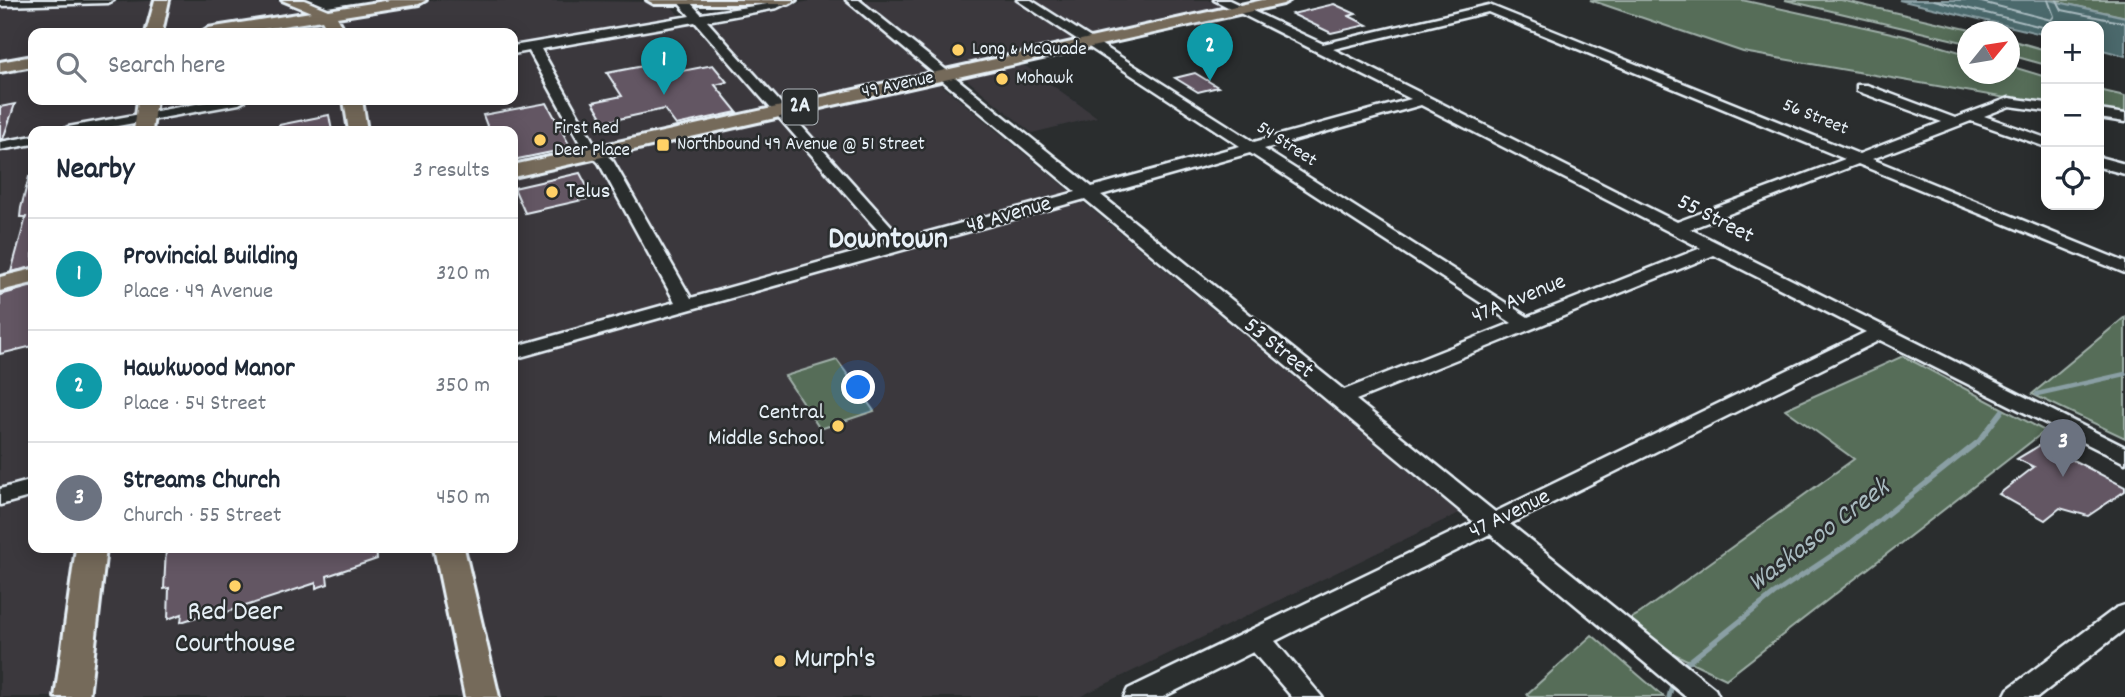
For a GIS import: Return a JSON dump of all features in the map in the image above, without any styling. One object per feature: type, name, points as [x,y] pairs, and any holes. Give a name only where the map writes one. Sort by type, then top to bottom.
[{"type":"main road","points":[[155,28],[162,0]]},
{"type":"main road","points":[[241,28],[419,0]]},
{"type":"main road","points":[[654,0],[789,0]]},
{"type":"main road","name":"49 Avenue","points":[[518,170],[1087,44],[1242,6],[1283,0]]},
{"type":"main road","points":[[294,2],[395,4]]},
{"type":"main road","points":[[294,2],[326,15],[336,28]]},
{"type":"main road","points":[[0,66],[28,62]]},
{"type":"main road","points":[[354,105],[357,126]]},
{"type":"main road","points":[[0,284],[28,277]]},
{"type":"main road","points":[[72,697],[90,553]]},
{"type":"main road","points":[[450,553],[482,697]]},
{"type":"street","points":[[0,4],[108,0]]},
{"type":"street","points":[[683,0],[900,246]]},
{"type":"street","points":[[518,49],[697,16],[777,5],[789,0]]},
{"type":"street","name":"53 Street","points":[[852,0],[1705,697]]},
{"type":"street","name":"54 Street","points":[[1023,0],[1087,44],[1526,324]]},
{"type":"street","name":"55 Street","points":[[1220,0],[1242,6],[1282,25],[1283,29],[2125,456]]},
{"type":"street","name":"56 Street","points":[[1322,48],[1489,8],[2125,268]]},
{"type":"street","points":[[533,46],[588,145],[605,161],[687,305]]},
{"type":"street","points":[[1861,88],[1954,122]]},
{"type":"street","name":"48 Avenue","points":[[518,352],[1423,100]]},
{"type":"street","points":[[1676,228],[2009,102],[2041,106]]},
{"type":"street","points":[[94,126],[210,105]]},
{"type":"street","points":[[2104,115],[2125,118]]},
{"type":"street","points":[[1970,116],[2041,141]]},
{"type":"street","points":[[0,146],[28,141]]},
{"type":"street","points":[[2104,164],[2125,170]]},
{"type":"street","name":"47A Avenue","points":[[1340,399],[1716,248]]},
{"type":"street","name":"47 Avenue","points":[[1138,697],[1881,332]]},
{"type":"street","points":[[0,497],[28,489]]},
{"type":"street","points":[[2018,697],[2125,615]]},
{"type":"street","points":[[1257,639],[1308,697]]},
{"type":"shaded area","points":[[173,0],[277,0],[307,11],[312,20],[436,0],[668,2],[686,24],[816,0],[1208,0],[1222,7],[927,73],[1459,513],[1079,697],[0,697],[0,7]]},
{"type":"shaded area","points":[[1024,65],[1097,117],[1032,133],[965,78]]},
{"type":"green space","points":[[1590,0],[1742,0],[1905,36],[1957,51],[1957,84],[2020,84],[2020,69],[2041,75],[2041,104],[1743,52]]},
{"type":"green space","points":[[1785,0],[1841,0],[1957,27],[1957,41]]},
{"type":"green space","points":[[2049,0],[2125,0],[2125,17],[2122,16]]},
{"type":"green space","points":[[2020,43],[2041,49],[2041,64],[2020,58]]},
{"type":"green space","points":[[2104,91],[2125,96],[2125,115],[2104,113]]},
{"type":"green space","points":[[2125,317],[2125,438],[2032,394]]},
{"type":"green space","points":[[1903,356],[2045,431],[1726,679],[1617,626],[1639,614],[1854,459],[1785,409]]},
{"type":"green space","points":[[837,360],[874,411],[820,429],[785,376]]},
{"type":"green space","points":[[1592,635],[1664,697],[1529,697],[1527,694]]},
{"type":"water","points":[[1899,0],[2049,0],[2125,17],[2125,56],[2104,50],[2104,21],[2041,21],[2041,34],[2020,29],[2020,21],[1987,21]]},
{"type":"building","points":[[1334,4],[1356,14],[1349,16],[1367,25],[1331,33],[1292,14]]},
{"type":"building","points":[[648,65],[656,76],[713,65],[727,82],[715,85],[737,112],[676,125],[664,109],[605,122],[593,102],[622,96],[607,73]]},
{"type":"building","points":[[1195,73],[1218,87],[1198,92],[1175,78]]},
{"type":"building","name":"First Red Deer Place","points":[[547,103],[571,148],[518,159],[518,126],[487,126],[483,115]]},
{"type":"building","points":[[15,104],[3,139],[0,139],[0,107]]},
{"type":"building","points":[[329,115],[331,126],[279,126]]},
{"type":"building","name":"Telus","points":[[580,173],[590,192],[587,199],[525,213],[518,197],[518,187]]},
{"type":"building","points":[[28,181],[28,268],[11,272],[26,217],[20,217]]},
{"type":"building","points":[[28,287],[28,347],[0,354],[0,295]]},
{"type":"building","points":[[2042,444],[2125,487],[2125,491],[2088,516],[2060,508],[2045,520],[1999,494],[2034,467],[2017,459]]},
{"type":"building","name":"Red Deer Courthouse","points":[[166,553],[376,553],[377,559],[327,576],[328,584],[316,588],[316,583],[227,612],[227,607],[181,622],[182,614],[168,619],[169,588],[164,589]]},
{"type":"waterway","name":"Waskasoo Creek","points":[[2037,394],[2125,374]]},
{"type":"waterway","name":"Waskasoo Creek","points":[[1681,668],[1774,594],[1852,542],[1979,441],[2002,411]]},
{"type":"waterway","name":"Waskasoo Creek","points":[[1669,697],[1673,681]]},
{"type":"place","name":"Long & McQuade","points":[[958,50]]},
{"type":"place","name":"Mohawk","points":[[1002,79]]},
{"type":"place","name":"Hawkwood Manor","points":[[1210,81]]},
{"type":"place","name":"Provincial Building","points":[[664,95]]},
{"type":"place","name":"First Red Deer Place","points":[[540,140]]},
{"type":"place","name":"Northbound 49 Avenue @ 51 Street","points":[[663,145]]},
{"type":"place","name":"Telus","points":[[552,192]]},
{"type":"place","name":"Central Middle School","points":[[838,426]]},
{"type":"place","name":"Streams Church","points":[[2063,477]]},
{"type":"place","name":"Red Deer Courthouse","points":[[235,586]]},
{"type":"place","name":"Murph's","points":[[780,661]]},
{"type":"district","name":"Downtown","points":[[888,241]]}]
